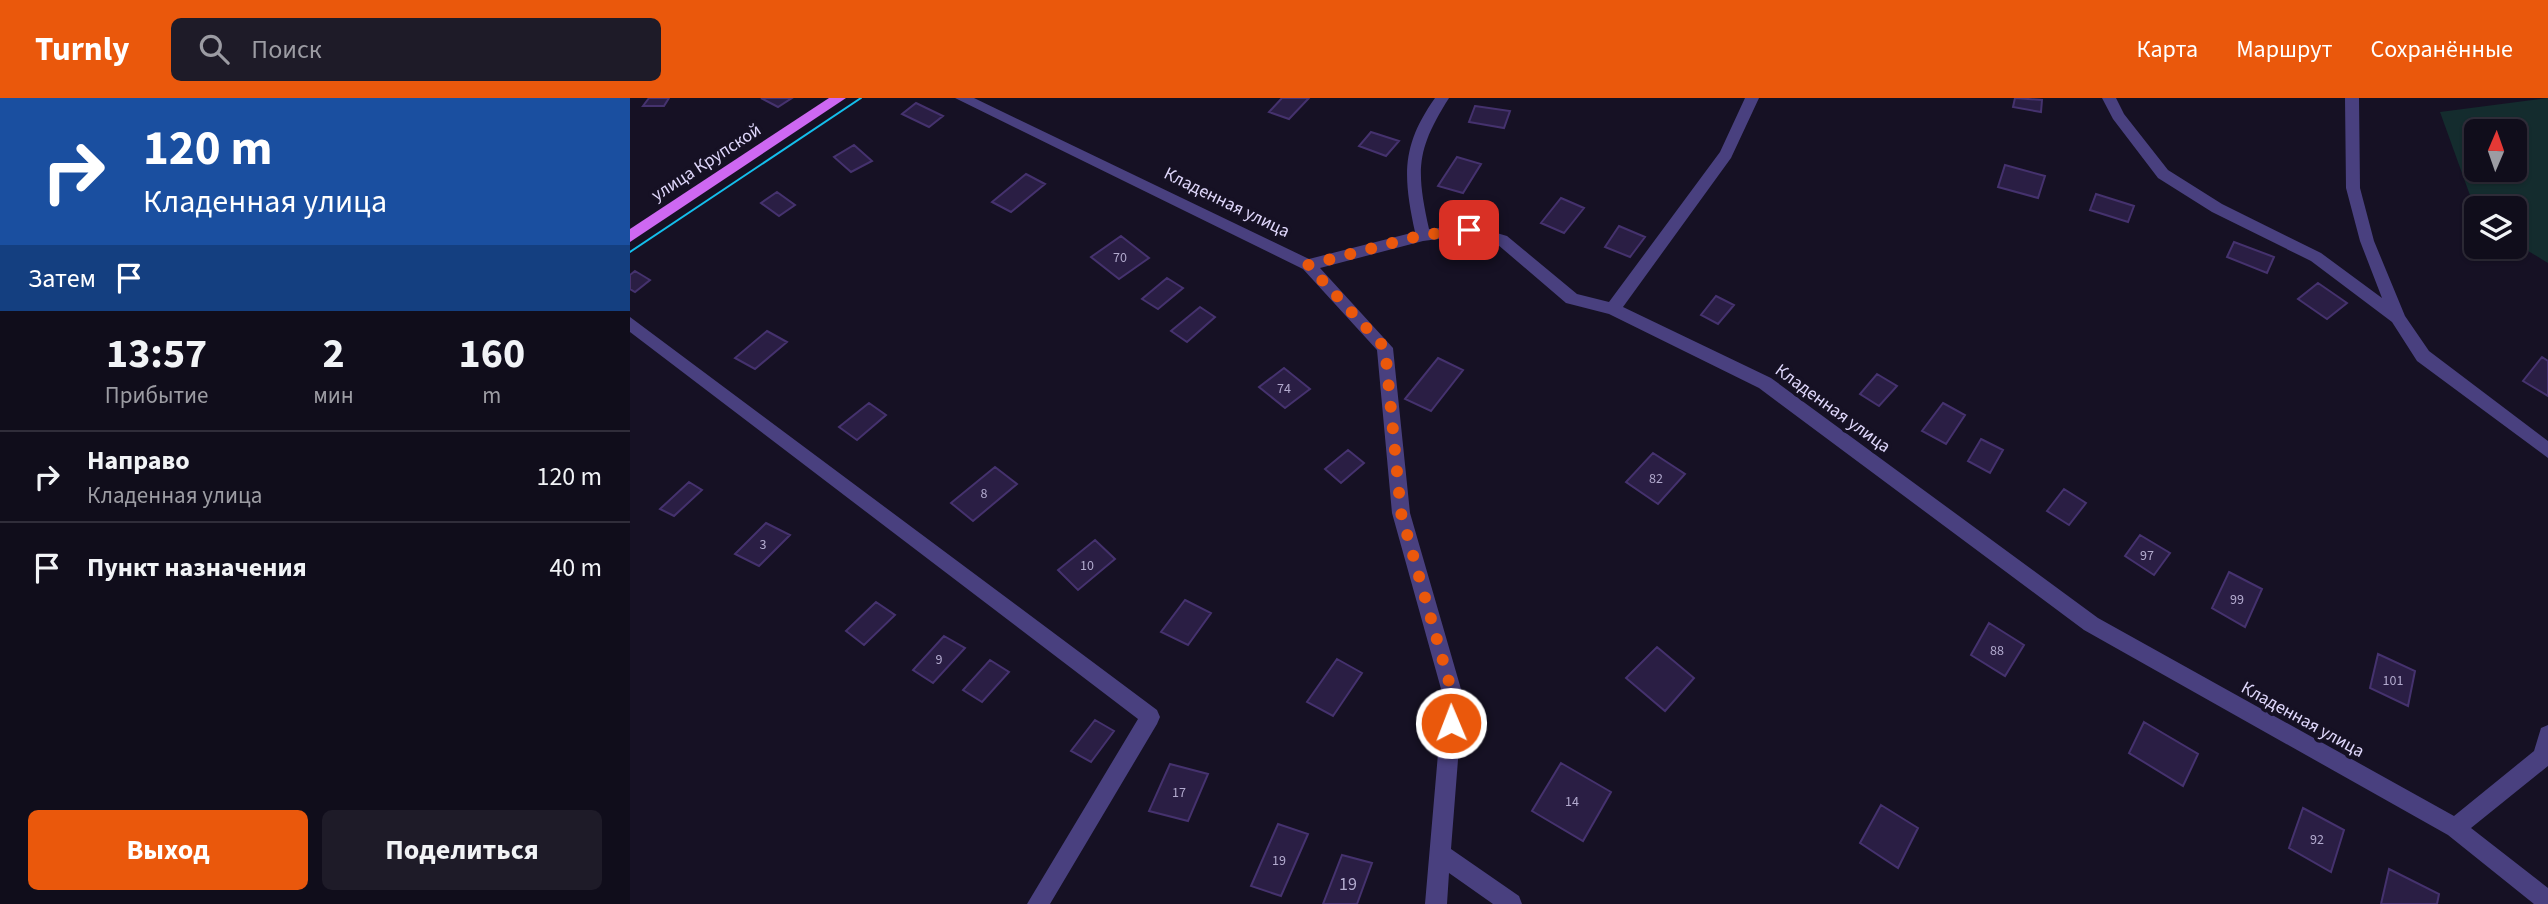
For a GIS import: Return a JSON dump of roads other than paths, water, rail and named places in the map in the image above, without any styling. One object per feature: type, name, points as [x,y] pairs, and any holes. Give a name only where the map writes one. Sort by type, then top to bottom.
[{"type":"main road","name":"улица Крупской","points":[[630,236],[839,98]]},
{"type":"street","name":"Кладенная улица","points":[[962,98],[1308,265],[1423,235],[1469,230],[1502,240],[1572,299],[1613,309],[1765,383],[2091,624],[2455,828],[2548,902]]},
{"type":"street","points":[[1423,235],[1413,189],[1411,160],[1426,119],[1442,98]]},
{"type":"street","points":[[1613,309],[1726,154],[1752,98]]},
{"type":"street","points":[[2109,98],[2119,116],[2163,174],[2217,208],[2316,257],[2398,318]]},
{"type":"street","points":[[2352,98],[2353,188],[2367,241],[2398,318],[2423,356],[2548,451]]},
{"type":"street","points":[[1308,265],[1385,348],[1401,513],[1453,696],[1436,904]]},
{"type":"street","points":[[630,323],[1150,718],[1038,904]]},
{"type":"street","points":[[2455,828],[2543,757],[2548,735]]},
{"type":"street","points":[[1441,855],[1511,904]]},
{"type":"tram line","points":[[630,252],[861,98]]}]
